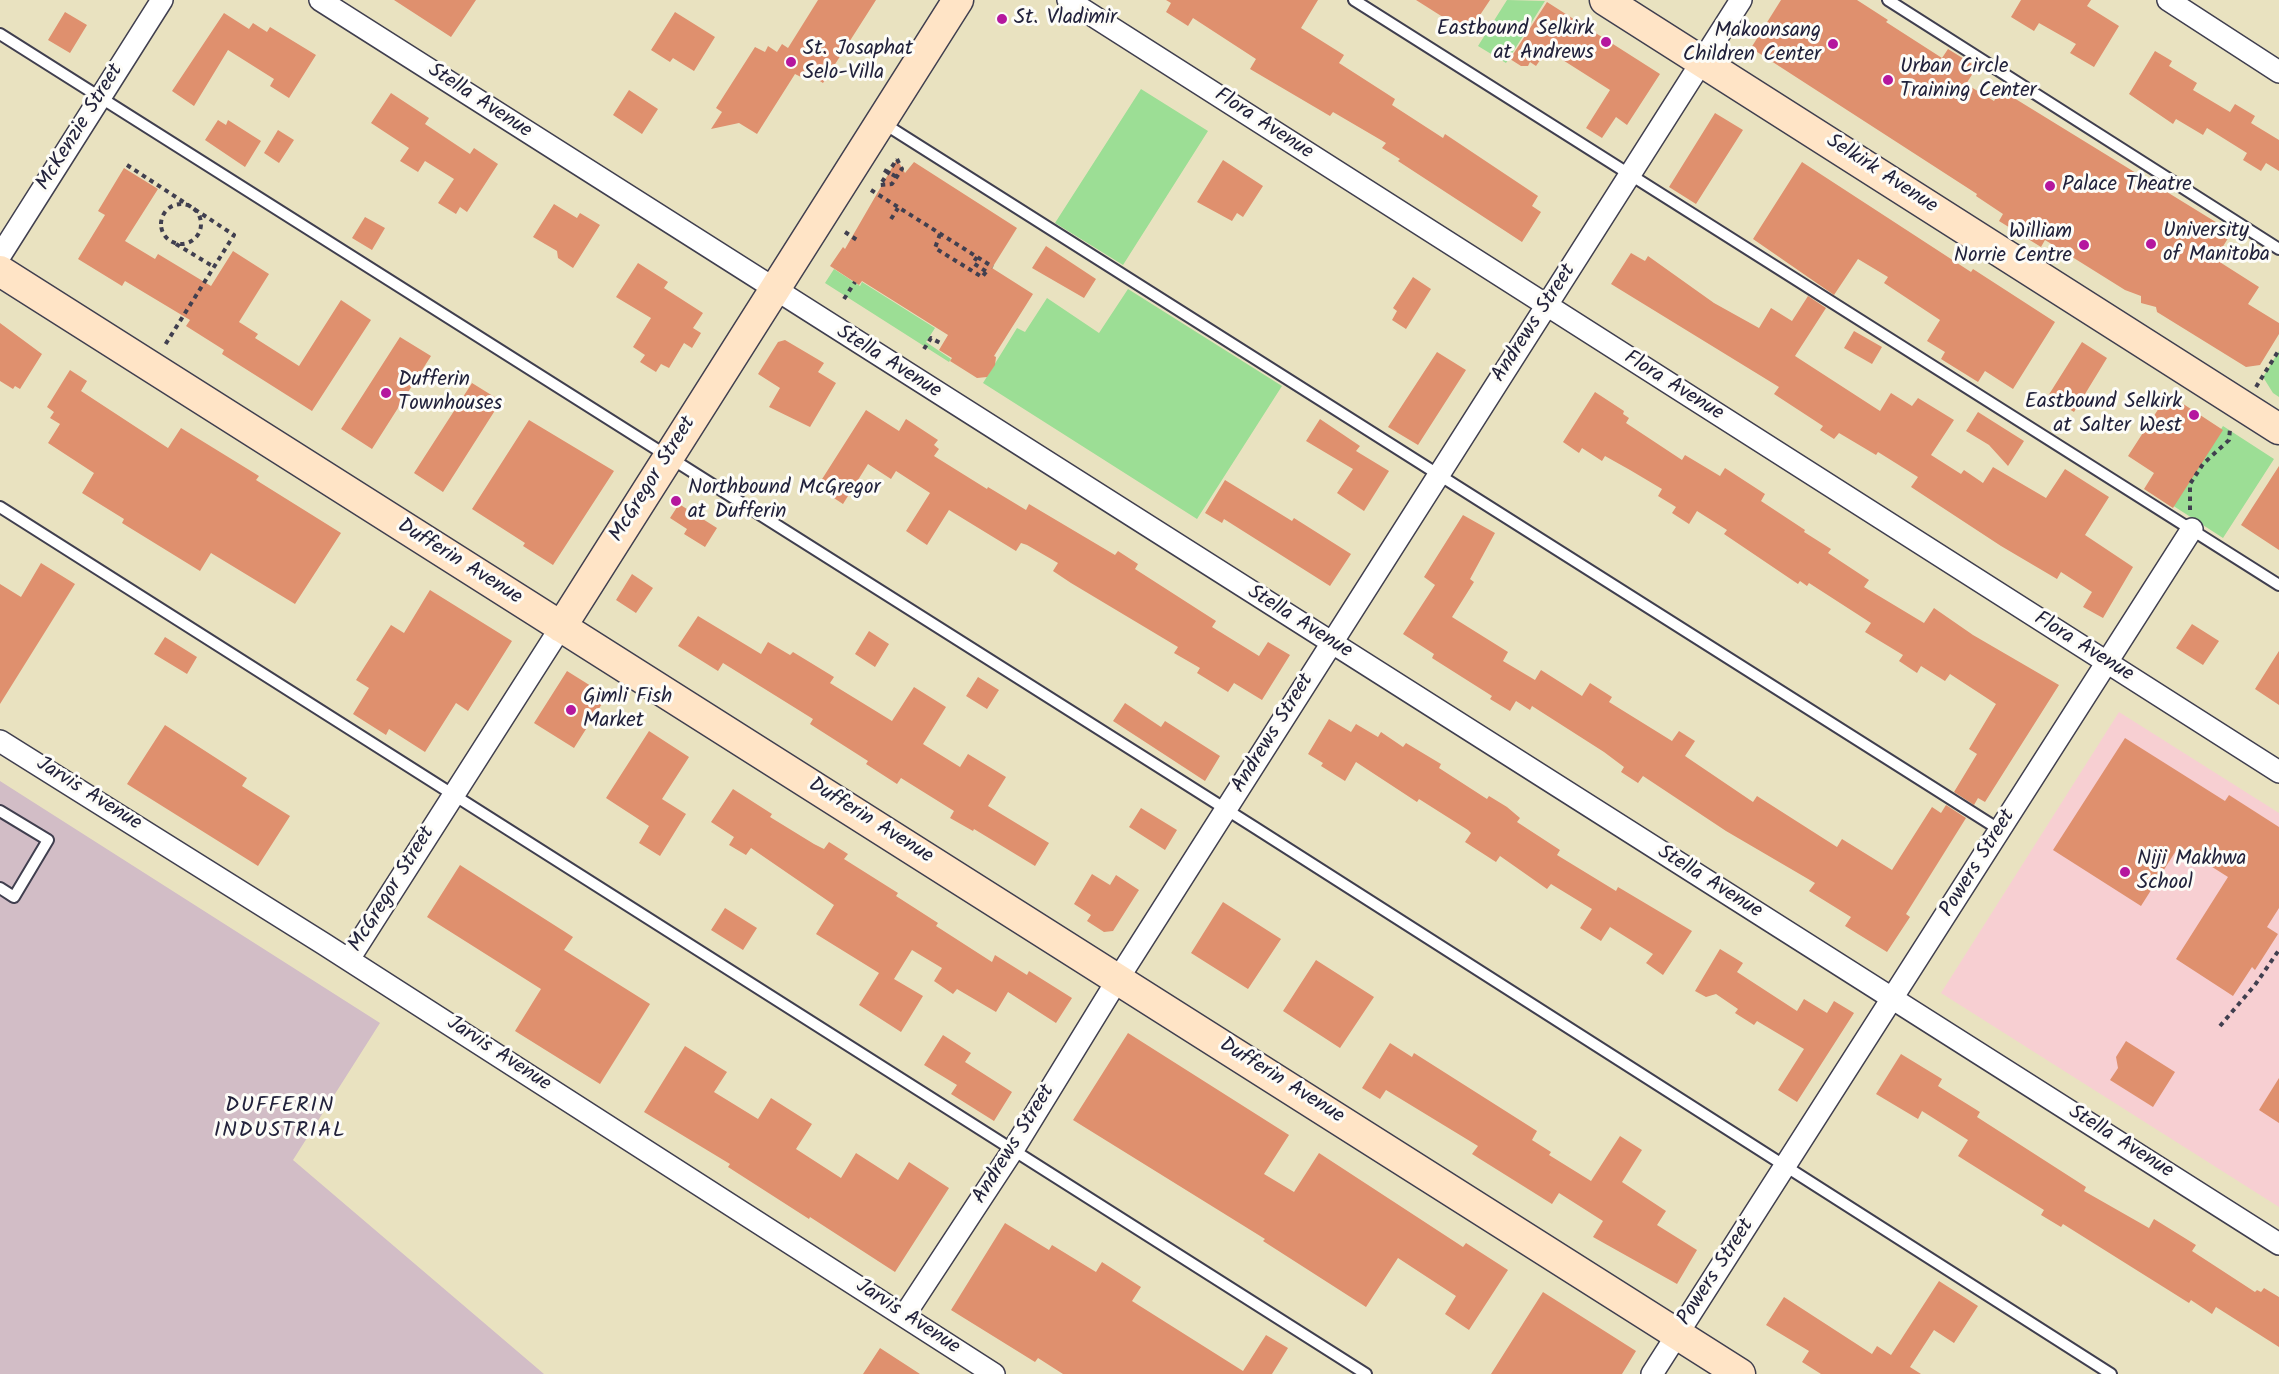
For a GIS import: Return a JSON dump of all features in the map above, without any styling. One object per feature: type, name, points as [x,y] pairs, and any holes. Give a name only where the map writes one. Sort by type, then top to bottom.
[{"type":"main road","name":"McGregor Street","points":[[561,627],[958,0]]},
{"type":"main road","name":"Selkirk Avenue","points":[[1605,0],[2279,429]]},
{"type":"main road","name":"Dufferin Avenue","points":[[0,271],[1740,1374]]},
{"type":"street","name":"McKenzie Street","points":[[0,256],[162,0]]},
{"type":"street","name":"Stella Avenue","points":[[320,0],[773,290],[2279,1244]]},
{"type":"street","name":"Flora Avenue","points":[[1068,0],[1546,307],[2279,772]]},
{"type":"street","name":"Andrews Street","points":[[904,1316],[1013,1150],[1118,979],[1741,0]]},
{"type":"street","points":[[2168,0],[2279,72]]},
{"type":"street","name":"Powers Street","points":[[1652,1374],[2192,529]]},
{"type":"street","name":"McGregor Street","points":[[349,959],[561,627]]},
{"type":"street","name":"Jarvis Avenue","points":[[0,741],[349,959],[994,1374]]},
{"type":"lane","points":[[1354,0],[2279,585]]},
{"type":"lane","points":[[1888,0],[2279,249]]},
{"type":"lane","points":[[0,34],[668,459],[1227,809],[2110,1374]]},
{"type":"lane","points":[[880,122],[2000,830]]},
{"type":"lane","points":[[0,507],[1366,1374]]},
{"type":"lane","points":[[0,811],[48,840],[14,897],[0,888]]},
{"type":"path","points":[[897,159],[902,169],[897,177],[892,184],[880,185],[887,171],[897,159]]},
{"type":"path","points":[[127,165],[234,235],[165,345]]},
{"type":"path","points":[[887,171],[897,177]]},
{"type":"path","points":[[871,190],[993,267]]},
{"type":"path","points":[[190,206],[171,207],[163,216],[161,229],[164,235],[174,243],[213,267]]},
{"type":"path","points":[[174,243],[188,243],[197,235],[200,222],[190,206]]},
{"type":"path","points":[[891,219],[898,208]]},
{"type":"path","points":[[844,232],[857,240]]},
{"type":"path","points":[[940,234],[935,248],[982,278],[986,272],[973,263],[977,257]]},
{"type":"path","points":[[844,299],[855,282]]},
{"type":"path","points":[[924,349],[932,338],[942,344]]},
{"type":"path","points":[[2192,529],[2190,484],[2203,464],[2229,440],[2230,428],[2279,350]]},
{"type":"path","points":[[2220,1026],[2279,950]]},
{"type":"shaded area","points":[[2119,712],[2279,813],[2279,1207],[1941,993]]},
{"type":"shaded area","points":[[0,781],[380,1023],[293,1160],[544,1374],[0,1374]]},
{"type":"green space","points":[[1507,0],[1545,1],[1506,63],[1478,46]]},
{"type":"green space","points":[[1141,89],[1208,131],[1123,265],[1055,223]]},
{"type":"green space","points":[[834,269],[860,286],[862,282],[935,328],[926,342],[951,359],[949,362],[825,283]]},
{"type":"green space","points":[[1128,289],[1282,386],[1197,519],[983,383],[1017,328],[1025,332],[1047,298],[1099,333]]},
{"type":"green space","points":[[2279,351],[2279,397],[2273,393],[2263,377]]},
{"type":"green space","points":[[2223,426],[2274,459],[2223,538],[2172,505]]},
{"type":"building","points":[[394,0],[476,0],[451,37]]},
{"type":"building","name":"St. Josaphat Selo-Villa","points":[[818,0],[876,0],[823,83],[804,71],[801,77],[795,74],[757,134],[739,123],[711,129],[722,112],[716,108],[755,47],[765,52],[768,46],[777,52],[782,44],[788,48]]},
{"type":"building","points":[[1166,0],[1318,0],[1301,28],[1344,55],[1339,63],[1395,99],[1392,105],[1443,138],[1445,134],[1538,196],[1532,206],[1541,212],[1522,242],[1398,161],[1400,159],[1382,148],[1386,143],[1333,112],[1330,116],[1250,69],[1256,59],[1193,18],[1188,26],[1166,12],[1171,3]]},
{"type":"building","points":[[1416,0],[1490,0],[1468,33]]},
{"type":"building","points":[[1781,0],[1857,0],[1888,20],[1886,22],[1942,58],[1948,49],[1977,67],[1966,84],[1994,101],[2001,90],[2232,232],[2215,259],[2259,287],[2248,304],[2279,323],[2279,334],[2260,365],[2246,367],[2157,312],[2156,307],[2141,303],[2141,296],[2125,290],[2045,240],[2041,247],[1999,221],[2003,214],[1976,196],[1977,194],[1751,48]]},
{"type":"building","points":[[2021,0],[2091,0],[2087,6],[2119,26],[2094,67],[2070,53],[2076,44],[2039,23],[2034,31],[2011,17]]},
{"type":"building","points":[[1547,2],[1660,74],[1627,125],[1616,117],[1602,138],[1586,128],[1610,90],[1547,50],[1536,66],[1530,62],[1528,66],[1521,66],[1510,59]]},
{"type":"building","points":[[65,12],[87,25],[70,53],[48,40]]},
{"type":"building","points":[[675,12],[715,37],[694,71],[673,58],[670,62],[651,50]]},
{"type":"building","points":[[224,13],[249,29],[253,23],[267,32],[270,27],[316,55],[289,98],[270,86],[274,79],[228,50],[194,106],[172,91]]},
{"type":"building","points":[[2155,51],[2172,61],[2169,66],[2197,83],[2193,90],[2230,112],[2235,104],[2255,116],[2251,123],[2279,140],[2279,171],[2266,163],[2261,171],[2243,160],[2247,153],[2207,128],[2203,135],[2176,119],[2173,124],[2129,94]]},
{"type":"building","points":[[629,90],[658,109],[642,134],[613,115]]},
{"type":"building","points":[[391,93],[429,118],[425,124],[470,154],[474,148],[498,164],[467,212],[460,207],[456,214],[438,203],[454,179],[425,161],[418,172],[400,161],[409,148],[371,123]]},
{"type":"building","points":[[1715,113],[1743,130],[1696,204],[1669,187]]},
{"type":"building","points":[[218,120],[226,125],[228,120],[261,141],[245,167],[205,140]]},
{"type":"building","points":[[278,130],[294,140],[279,163],[264,153]]},
{"type":"building","points":[[897,159],[905,173],[914,162],[1017,228],[992,268],[1033,294],[994,356],[996,357],[995,365],[987,377],[977,378],[950,361],[952,358],[939,350],[948,335],[862,281],[859,285],[830,266],[843,247],[845,249]]},
{"type":"building","points":[[1223,160],[1263,186],[1243,217],[1237,213],[1232,221],[1197,202]]},
{"type":"building","points":[[1802,162],[1971,272],[1973,269],[2055,322],[2013,389],[1985,371],[1978,382],[1941,359],[1945,352],[1927,341],[1940,320],[1884,283],[1888,277],[1858,259],[1834,295],[1753,239]]},
{"type":"building","points":[[124,168],[158,189],[125,241],[155,259],[158,254],[211,286],[233,251],[269,274],[239,322],[258,334],[255,338],[299,366],[341,300],[371,320],[312,411],[222,354],[224,350],[186,326],[190,320],[125,281],[122,286],[78,259],[105,215],[98,211]]},
{"type":"building","points":[[554,204],[577,218],[580,213],[600,225],[573,268],[558,258],[557,251],[533,237]]},
{"type":"building","points":[[365,217],[385,228],[372,250],[352,238]]},
{"type":"building","points":[[1046,246],[1096,279],[1084,298],[1032,268]]},
{"type":"building","points":[[1631,253],[1645,261],[1648,256],[1714,303],[1759,328],[1771,308],[1792,321],[1808,296],[1826,308],[1795,356],[1880,411],[1891,393],[1912,406],[1918,398],[1954,420],[1931,455],[1961,474],[1964,470],[1983,483],[1993,467],[2046,498],[2065,469],[2109,497],[2085,535],[2133,567],[2103,618],[2083,607],[2092,592],[2061,572],[2057,579],[2001,546],[1911,487],[1918,477],[1878,452],[1876,455],[1839,433],[1834,439],[1820,430],[1823,426],[1774,394],[1779,387],[1611,284]]},
{"type":"building","points":[[638,263],[668,282],[664,288],[703,313],[693,328],[701,333],[692,348],[684,343],[669,368],[661,364],[656,372],[640,362],[645,355],[633,347],[651,318],[616,297]]},
{"type":"building","points":[[1413,277],[1431,289],[1406,329],[1392,320],[1397,311],[1393,308]]},
{"type":"building","points":[[0,323],[42,354],[20,389],[15,386],[13,389],[0,381]]},
{"type":"building","points":[[1854,331],[1882,347],[1872,364],[1844,348]]},
{"type":"building","name":"Dufferin Townhouses","points":[[400,337],[431,356],[372,449],[341,429]]},
{"type":"building","points":[[785,340],[824,363],[818,372],[836,383],[810,427],[769,407],[780,388],[758,374],[778,342]]},
{"type":"building","points":[[2082,342],[2107,358],[2074,412],[2048,396]]},
{"type":"building","points":[[1437,352],[1466,370],[1418,445],[1388,427]]},
{"type":"building","points":[[70,370],[87,381],[81,391],[168,448],[181,428],[259,476],[256,480],[341,533],[295,604],[211,553],[200,571],[122,523],[124,519],[82,493],[94,473],[48,443],[60,424],[50,418],[54,412],[47,407]]},
{"type":"building","name":"Dufferin Townhouses","points":[[472,383],[501,401],[443,492],[414,473]]},
{"type":"building","points":[[1595,392],[1624,411],[1623,414],[1629,418],[1626,423],[1682,460],[1685,455],[1720,476],[1725,468],[1765,494],[1761,501],[1831,549],[1828,553],[1869,580],[1864,587],[1924,623],[1934,608],[1973,635],[2059,685],[1985,802],[1978,798],[1974,805],[1954,792],[1977,754],[1969,749],[1996,704],[1950,674],[1945,681],[1921,666],[1917,673],[1899,661],[1903,655],[1865,632],[1871,623],[1809,583],[1807,586],[1800,581],[1798,584],[1724,534],[1727,530],[1697,511],[1689,524],[1672,513],[1676,507],[1658,496],[1662,489],[1630,470],[1605,456],[1602,461],[1582,448],[1579,453],[1563,442]]},
{"type":"building","points":[[2168,394],[2223,430],[2173,508],[2144,489],[2154,473],[2128,456]]},
{"type":"building","points":[[866,410],[899,431],[906,419],[938,440],[934,445],[939,449],[934,456],[987,489],[988,487],[1026,510],[1029,504],[1115,555],[1118,551],[1138,564],[1135,569],[1216,621],[1212,627],[1259,656],[1268,642],[1290,655],[1262,700],[1234,683],[1228,692],[1197,673],[1200,668],[1174,653],[1178,647],[1053,571],[1058,563],[1027,545],[1021,543],[1016,551],[949,510],[927,545],[906,531],[930,493],[896,471],[891,479],[868,464],[843,504],[817,487]]},
{"type":"building","points":[[1978,412],[2024,441],[2008,466],[1989,445],[1966,431]]},
{"type":"building","points":[[1320,419],[1360,446],[1356,451],[1389,471],[1364,511],[1337,493],[1353,469],[1306,441]]},
{"type":"building","points":[[529,420],[614,471],[553,565],[523,546],[525,543],[472,509]]},
{"type":"building","points":[[2279,466],[2279,550],[2241,525]]},
{"type":"building","points":[[1225,480],[1292,521],[1294,518],[1351,554],[1330,586],[1224,519],[1222,523],[1205,513]]},
{"type":"building","points":[[679,504],[717,528],[705,547],[684,534],[687,529],[670,518]]},
{"type":"building","points":[[1463,515],[1495,533],[1470,579],[1474,582],[1452,617],[1508,652],[1503,661],[1535,680],[1541,670],[1582,696],[1590,683],[1612,697],[1609,702],[1672,741],[1679,731],[1695,741],[1685,756],[1753,802],[1757,796],[1837,847],[1842,839],[1892,870],[1932,807],[1941,813],[1946,805],[1966,818],[1906,914],[1910,917],[1887,952],[1845,926],[1851,917],[1809,891],[1815,883],[1726,831],[1643,776],[1638,783],[1621,772],[1624,767],[1604,752],[1532,706],[1530,710],[1516,701],[1510,711],[1490,699],[1492,696],[1432,658],[1434,654],[1403,634],[1435,585],[1424,577]]},
{"type":"building","points":[[41,563],[75,584],[0,704],[0,584],[21,597]]},
{"type":"building","points":[[632,574],[653,588],[636,613],[616,600]]},
{"type":"building","points":[[430,590],[512,641],[468,711],[456,703],[425,752],[389,729],[386,735],[353,714],[369,688],[356,680],[391,625],[404,633]]},
{"type":"building","points":[[698,616],[761,654],[768,642],[790,655],[793,652],[834,677],[830,683],[892,721],[914,687],[946,707],[923,744],[960,767],[968,754],[1006,777],[988,806],[1049,843],[1035,866],[974,829],[973,831],[950,818],[954,811],[901,778],[897,784],[866,764],[868,761],[810,724],[813,719],[723,663],[718,671],[678,646]]},
{"type":"building","points":[[2192,624],[2219,641],[2203,665],[2176,648]]},
{"type":"building","points":[[869,631],[889,644],[875,667],[855,654]]},
{"type":"building","points":[[165,637],[197,657],[187,674],[154,654]]},
{"type":"building","points":[[2279,651],[2279,705],[2255,689]]},
{"type":"building","name":"Gimli Fish Market","points":[[567,671],[607,696],[574,748],[534,723]]},
{"type":"building","points":[[978,677],[999,690],[987,709],[966,696]]},
{"type":"building","points":[[1125,703],[1161,727],[1165,721],[1220,756],[1205,781],[1113,721]]},
{"type":"building","points":[[1329,719],[1351,732],[1356,724],[1378,737],[1381,732],[1403,747],[1406,743],[1441,764],[1439,768],[1487,799],[1489,796],[1507,807],[1520,818],[1517,822],[1560,850],[1557,855],[1616,891],[1618,887],[1692,931],[1663,975],[1646,963],[1653,954],[1610,927],[1601,941],[1580,928],[1592,909],[1551,884],[1547,889],[1500,856],[1496,862],[1465,842],[1471,833],[1468,830],[1419,799],[1417,802],[1356,762],[1345,781],[1321,766],[1323,763],[1308,754]]},
{"type":"building","points":[[165,725],[247,778],[242,786],[290,816],[258,866],[127,784]]},
{"type":"building","points":[[649,731],[689,757],[662,799],[686,814],[660,856],[639,843],[649,826],[606,798]]},
{"type":"building","name":"Niji Makhwa School","points":[[2125,738],[2225,801],[2229,795],[2279,827],[2279,908],[2267,927],[2278,934],[2255,970],[2252,967],[2233,996],[2176,959],[2228,877],[2179,846],[2141,906],[2053,850]]},
{"type":"building","points":[[733,789],[772,814],[770,817],[814,844],[824,849],[829,842],[848,854],[844,859],[898,893],[896,896],[938,923],[936,926],[992,962],[995,955],[1027,975],[1029,971],[1072,998],[1056,1023],[1008,992],[996,1012],[957,989],[953,994],[934,981],[942,968],[912,950],[894,979],[923,996],[901,1032],[859,1005],[879,973],[816,934],[834,905],[751,848],[746,855],[729,845],[734,837],[711,822]]},
{"type":"building","points":[[1141,808],[1177,830],[1165,850],[1129,827]]},
{"type":"building","points":[[460,865],[573,937],[564,950],[650,1004],[600,1084],[515,1031],[541,989],[427,917]]},
{"type":"building","points":[[1092,874],[1110,885],[1116,875],[1139,890],[1113,931],[1104,932],[1087,921],[1091,915],[1074,904]]},
{"type":"building","points":[[1223,902],[1281,939],[1248,989],[1191,953]]},
{"type":"building","points":[[725,908],[757,928],[743,950],[711,930]]},
{"type":"building","points":[[1720,949],[1743,963],[1737,972],[1797,1011],[1804,999],[1827,1013],[1834,1001],[1854,1013],[1797,1102],[1778,1090],[1804,1049],[1757,1021],[1754,1025],[1735,1013],[1738,1009],[1716,994],[1706,997],[1695,991]]},
{"type":"building","points":[[1316,960],[1374,997],[1340,1048],[1283,1011]]},
{"type":"building","points":[[1128,1033],[1289,1135],[1264,1174],[1294,1192],[1319,1153],[1463,1247],[1466,1243],[1508,1270],[1469,1330],[1445,1314],[1456,1296],[1398,1258],[1366,1307],[1263,1241],[1265,1239],[1073,1120]]},
{"type":"building","points":[[943,1035],[971,1053],[965,1062],[1012,1092],[994,1121],[951,1094],[957,1085],[924,1065]]},
{"type":"building","points":[[2126,1041],[2175,1072],[2153,1107],[2110,1080],[2118,1068],[2116,1057]]},
{"type":"building","points":[[1390,1043],[1412,1057],[1414,1053],[1537,1131],[1532,1140],[1551,1152],[1549,1155],[1591,1181],[1620,1136],[1642,1150],[1622,1182],[1666,1211],[1657,1225],[1697,1250],[1677,1284],[1593,1237],[1603,1221],[1559,1193],[1552,1204],[1472,1154],[1478,1146],[1386,1090],[1380,1099],[1362,1088]]},
{"type":"building","points":[[685,1046],[727,1072],[714,1092],[758,1119],[771,1098],[812,1124],[796,1149],[841,1178],[856,1153],[898,1180],[909,1162],[949,1188],[895,1272],[728,1167],[730,1164],[644,1112]]},
{"type":"building","points":[[1901,1054],[1942,1079],[1938,1086],[1980,1112],[1977,1117],[2086,1187],[2084,1191],[2149,1228],[2154,1219],[2196,1245],[2192,1251],[2255,1292],[2257,1290],[2261,1292],[2264,1288],[2279,1297],[2279,1347],[2216,1307],[2212,1314],[2191,1300],[2189,1303],[2063,1224],[2061,1227],[2041,1215],[2044,1210],[1958,1156],[1968,1140],[1922,1111],[1918,1119],[1876,1094]]},
{"type":"building","points":[[2279,1078],[2279,1123],[2259,1110]]},
{"type":"building","points":[[1005,1223],[1049,1250],[1052,1245],[1096,1272],[1102,1262],[1141,1287],[1132,1301],[1243,1371],[1266,1335],[1288,1348],[1272,1374],[1063,1374],[1038,1358],[1035,1362],[951,1310]]},
{"type":"building","points":[[1939,1281],[1978,1306],[1954,1343],[1934,1330],[1910,1367],[1921,1374],[1821,1374],[1802,1362],[1809,1351],[1766,1325],[1784,1297],[1872,1354],[1877,1346],[1891,1355]]},
{"type":"building","points":[[1543,1292],[1636,1351],[1622,1374],[1491,1374]]},
{"type":"building","points":[[880,1348],[920,1374],[863,1374]]},
{"type":"place","name":"St. Vladimir","points":[[1002,19]]},
{"type":"place","name":"Eastbound Selkirk at Andrews","points":[[1606,42]]},
{"type":"place","name":"Makoonsang Children Center","points":[[1833,44]]},
{"type":"place","name":"St. Josaphat Selo-Villa","points":[[791,62]]},
{"type":"place","name":"Urban Circle Training Center","points":[[1888,80]]},
{"type":"place","name":"Palace Theatre","points":[[2050,186]]},
{"type":"place","name":"University of Manitoba","points":[[2151,244]]},
{"type":"place","name":"William Norrie Centre","points":[[2084,245]]},
{"type":"place","name":"Dufferin Townhouses","points":[[386,393]]},
{"type":"place","name":"Eastbound Selkirk at Salter West","points":[[2194,415]]},
{"type":"place","name":"Northbound McGregor at Dufferin","points":[[676,501]]},
{"type":"place","name":"Gimli Fish Market","points":[[571,710]]},
{"type":"place","name":"Niji Makhwa School","points":[[2125,872]]},
{"type":"district","name":"DUFFERIN INDUSTRIAL","points":[[280,1120]]}]
